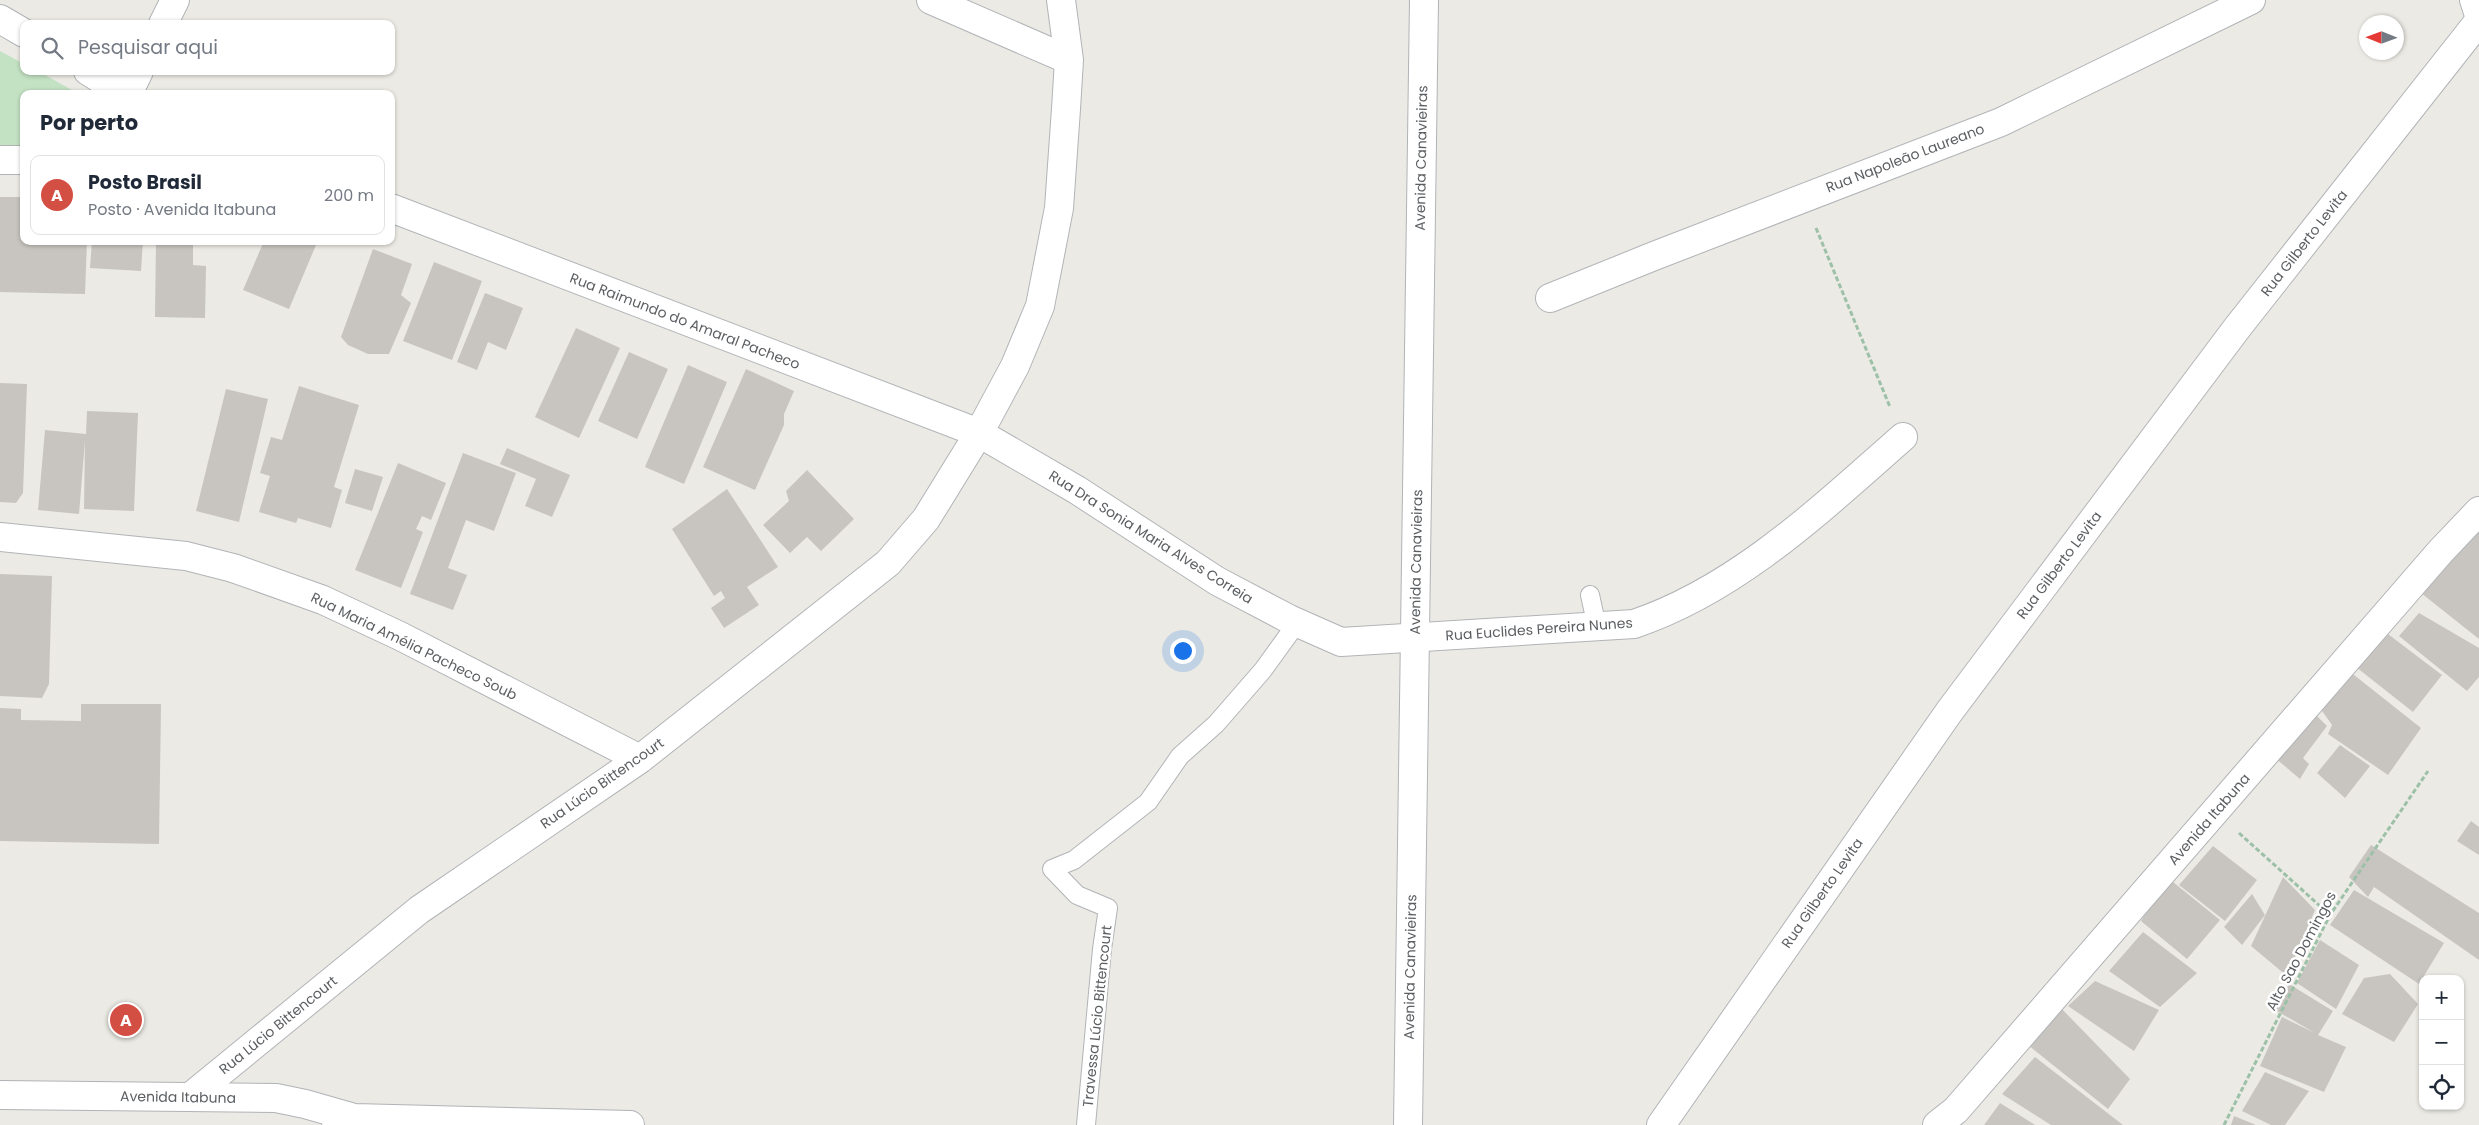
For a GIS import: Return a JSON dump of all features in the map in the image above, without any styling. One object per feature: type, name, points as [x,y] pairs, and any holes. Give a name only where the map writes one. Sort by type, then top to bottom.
[{"type":"street","points":[[165,20],[175,0]]},
{"type":"street","points":[[931,0],[1069,60]]},
{"type":"street","name":"Rua Lúcio Bittencourt","points":[[190,1097],[419,910],[640,759],[888,563],[926,519],[979,433],[1015,366],[1040,306],[1059,208],[1069,60],[1061,0]]},
{"type":"street","name":"Avenida Canavieiras","points":[[1408,1125],[1424,0]]},
{"type":"street","name":"Rua Napoleão Laureano","points":[[1550,298],[1803,197],[2001,122],[2251,0]]},
{"type":"street","points":[[2474,0],[2479,15]]},
{"type":"street","points":[[0,19],[20,31]]},
{"type":"street","name":"Rua Gilberto Levita","points":[[1661,1125],[1949,712],[2237,328],[2479,21]]},
{"type":"street","points":[[95,75],[120,90]]},
{"type":"street","points":[[129,90],[137,75]]},
{"type":"street","points":[[0,160],[20,160]]},
{"type":"street","name":"Rua Raimundo do Amaral Pacheco","points":[[395,210],[979,433]]},
{"type":"street","name":"Rua Dra Sonia Maria Alves Correia","points":[[979,433],[1077,490],[1217,581],[1297,623],[1341,642],[1414,638]]},
{"type":"street","name":"Rua Euclides Pereira Nunes","points":[[1414,638],[1634,624],[1666,614],[1726,580],[1810,518],[1903,437]]},
{"type":"street","name":"Avenida Itabuna","points":[[1937,1125],[1956,1110],[2440,552],[2479,511]]},
{"type":"street","name":"Rua Maria Amélia Pacheco Soub","points":[[0,538],[186,556],[233,568],[323,600],[400,636],[640,759]]},
{"type":"street","name":"Avenida Itabuna","points":[[0,1096],[276,1098],[354,1118]]},
{"type":"street","name":"Avenida Itabuna","points":[[322,1125],[354,1118],[630,1125]]},
{"type":"lane","points":[[1590,595],[1597,627]]},
{"type":"lane","name":"Travessa Lúcio Bittencourt","points":[[1086,1125],[1102,949],[1108,908],[1077,895],[1052,869],[1074,860],[1148,802],[1180,756],[1222,717],[1263,670],[1297,623]]},
{"type":"path","points":[[1803,197],[1903,437]]},
{"type":"path","name":"Alto Sao Domingos","points":[[2224,1125],[2330,915],[2428,771]]},
{"type":"path","points":[[2215,812],[2330,915]]},
{"type":"green space","points":[[0,51],[20,62],[20,75],[45,75],[72,90],[20,90],[20,147],[0,146]]},
{"type":"building","points":[[0,197],[20,197],[20,245],[87,245],[85,294],[0,292]]},
{"type":"building","points":[[92,245],[143,245],[141,271],[90,268]]},
{"type":"building","points":[[156,245],[193,245],[193,265],[206,266],[205,318],[155,317]]},
{"type":"building","points":[[262,245],[316,245],[289,309],[243,290]]},
{"type":"building","points":[[373,249],[412,264],[401,295],[411,303],[389,354],[368,354],[348,345],[341,337]]},
{"type":"building","points":[[434,262],[482,281],[452,360],[403,341]]},
{"type":"building","points":[[485,293],[523,308],[506,350],[488,342],[477,370],[457,362]]},
{"type":"building","points":[[576,328],[620,348],[579,438],[535,417]]},
{"type":"building","points":[[629,352],[668,369],[637,439],[598,421]]},
{"type":"building","points":[[688,365],[727,382],[684,484],[645,467]]},
{"type":"building","points":[[746,369],[794,391],[784,414],[784,425],[755,490],[703,467]]},
{"type":"building","points":[[0,383],[27,384],[23,493],[16,503],[0,502]]},
{"type":"building","points":[[299,386],[359,405],[334,487],[342,490],[331,528],[298,518],[296,523],[259,512],[270,476],[260,473],[271,437],[282,440]]},
{"type":"building","points":[[226,389],[268,399],[239,522],[196,511]]},
{"type":"building","points":[[87,411],[138,413],[134,511],[84,509],[85,441],[79,514],[38,510],[45,430],[86,434]]},
{"type":"building","points":[[507,448],[570,475],[552,517],[525,506],[536,479],[500,464]]},
{"type":"building","points":[[463,453],[516,473],[494,531],[466,520],[448,568],[467,575],[453,610],[410,594]]},
{"type":"building","points":[[398,463],[446,483],[431,520],[422,516],[416,529],[423,532],[401,588],[355,570]]},
{"type":"building","points":[[355,469],[383,477],[372,511],[345,503]]},
{"type":"building","points":[[807,470],[854,519],[821,551],[807,537],[790,553],[763,525],[789,501],[786,491]]},
{"type":"building","points":[[727,489],[778,567],[747,587],[759,605],[724,628],[711,608],[725,598],[721,591],[714,596],[672,529]]},
{"type":"building","points":[[2479,526],[2479,639],[2416,589]]},
{"type":"building","points":[[0,574],[52,576],[49,684],[42,698],[0,696]]},
{"type":"building","points":[[2419,613],[2479,648],[2479,677],[2467,691],[2399,636]]},
{"type":"building","points":[[2384,631],[2442,675],[2413,712],[2356,667]]},
{"type":"building","points":[[2349,671],[2421,728],[2388,775],[2328,734],[2332,725],[2320,708]]},
{"type":"building","points":[[81,704],[161,704],[159,844],[0,841],[0,708],[21,709],[21,720],[81,721]]},
{"type":"building","points":[[2312,711],[2327,726],[2303,758],[2309,764],[2300,779],[2274,757]]},
{"type":"building","points":[[2340,745],[2370,766],[2345,798],[2317,773]]},
{"type":"building","points":[[2471,821],[2479,827],[2479,855],[2457,841]]},
{"type":"building","points":[[2371,845],[2479,913],[2479,960],[2374,887],[2368,897],[2349,877]]},
{"type":"building","points":[[2213,846],[2257,880],[2225,921],[2179,885]]},
{"type":"building","points":[[2283,877],[2315,910],[2287,976],[2251,946]]},
{"type":"building","points":[[2168,878],[2220,920],[2187,959],[2141,921]]},
{"type":"building","points":[[2354,890],[2444,943],[2424,975],[2419,975],[2419,984],[2330,925]]},
{"type":"building","points":[[2252,894],[2265,915],[2242,945],[2224,927]]},
{"type":"building","points":[[2143,932],[2197,973],[2160,1007],[2109,971]]},
{"type":"building","points":[[2320,940],[2359,965],[2336,1009],[2297,983]]},
{"type":"building","points":[[2390,974],[2418,1004],[2394,1042],[2342,1014],[2364,978]]},
{"type":"building","points":[[2095,981],[2159,1010],[2134,1051],[2068,1006]]},
{"type":"building","points":[[2289,984],[2333,1011],[2318,1035],[2346,1047],[2324,1092],[2260,1066],[2282,1017],[2315,1033],[2275,1010]]},
{"type":"building","points":[[2059,1006],[2130,1079],[2108,1109],[2028,1045]]},
{"type":"building","points":[[2035,1057],[2123,1125],[2051,1125],[2002,1094]]},
{"type":"building","points":[[2265,1072],[2309,1091],[2285,1125],[2271,1125],[2242,1111]]},
{"type":"building","points":[[2000,1103],[2035,1125],[1984,1125]]},
{"type":"building","points":[[2234,1116],[2256,1125],[2231,1125]]},
{"type":"place","name":"Posto Brasil","points":[[126,1020]]}]
